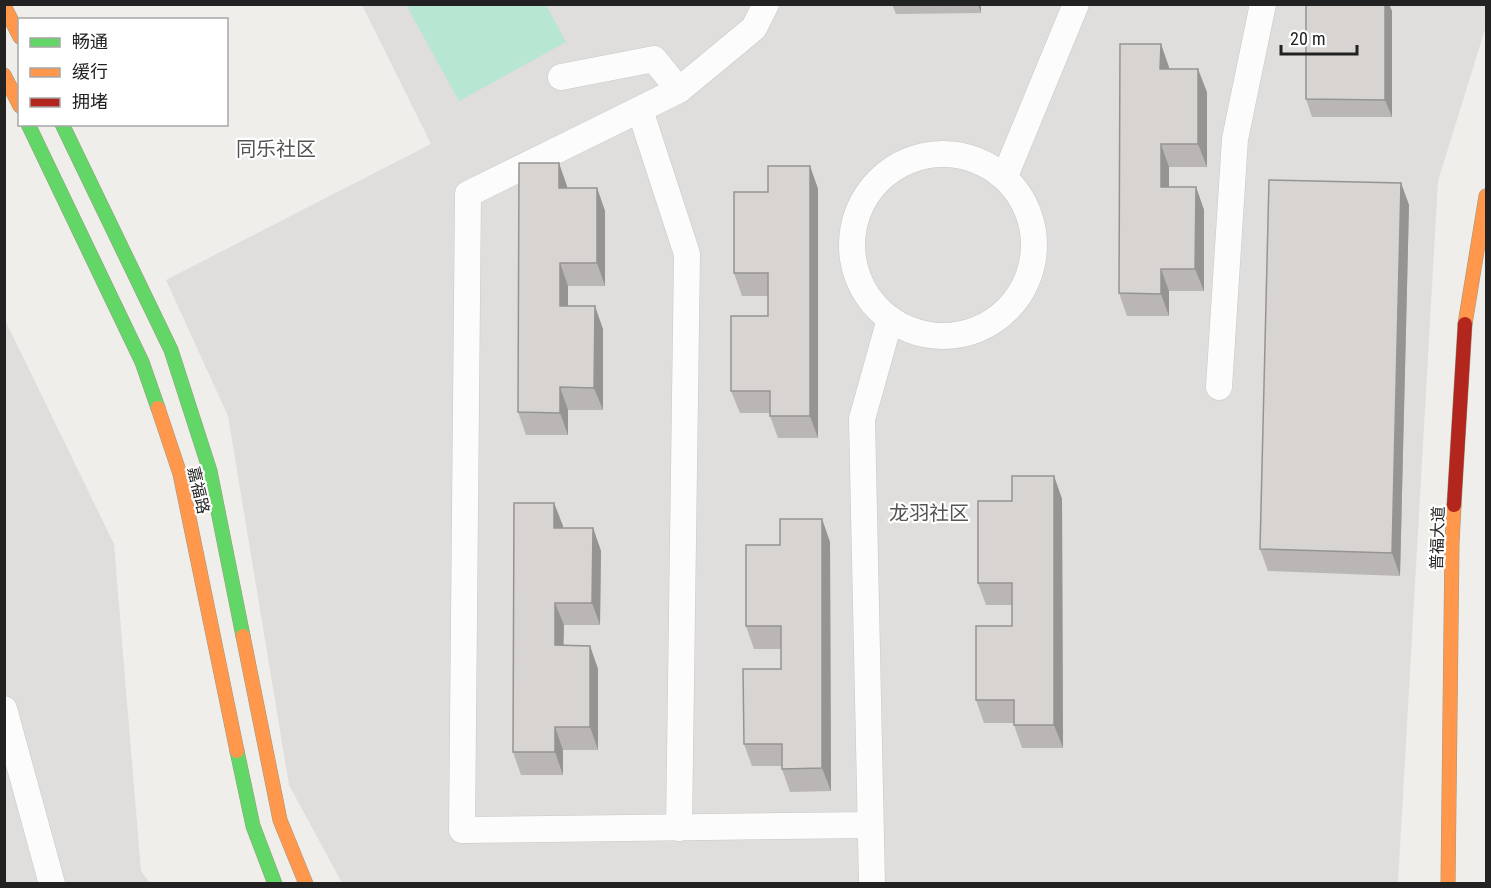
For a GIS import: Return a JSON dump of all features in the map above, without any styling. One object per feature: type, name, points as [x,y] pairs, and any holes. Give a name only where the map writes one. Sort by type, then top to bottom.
[{"type":"main road","points":[[4,6],[18,33]]},
{"type":"main road","points":[[4,75],[18,102]]},
{"type":"main road","name":"嘉福路","points":[[29,126],[142,362],[180,474],[253,826],[275,884]]},
{"type":"main road","name":"嘉福路","points":[[63,126],[171,350],[210,471],[280,820],[306,884]]},
{"type":"main road","name":"普福大道","points":[[1448,884],[1453,531],[1464,331],[1486,196]]},
{"type":"street","points":[[766,4],[754,28],[679,90],[468,194],[462,830],[870,825]]},
{"type":"street","points":[[1005,176],[1076,4]]},
{"type":"street","points":[[1219,387],[1235,140],[1263,4]]},
{"type":"street","points":[[561,77],[654,58],[679,90]]},
{"type":"street","points":[[640,110],[687,254],[679,828]]},
{"type":"street","points":[[951,153],[980,160],[1005,176],[1024,200],[1034,230],[1034,261],[1023,290],[1004,314],[978,330],[948,337],[917,333],[890,319],[869,298],[856,271],[853,251],[852,242],[858,212],[873,186],[895,167],[922,155],[932,154],[951,153]]},
{"type":"street","points":[[872,884],[862,419],[890,319]]},
{"type":"street","points":[[4,708],[52,884]]},
{"type":"shaded area","points":[[362,5],[1486,5],[1486,26],[1438,181],[1398,883],[342,883],[289,785],[228,416],[166,280],[431,144]]},
{"type":"shaded area","points":[[4,318],[114,544],[141,871],[150,883],[5,883]]},
{"type":"green space","points":[[406,5],[546,5],[566,42],[459,101]]},
{"type":"building","points":[[1306,4],[1385,4],[1385,100],[1306,99]]},
{"type":"building","points":[[1120,44],[1161,44],[1160,69],[1198,69],[1198,144],[1161,144],[1161,187],[1196,187],[1195,269],[1161,269],[1161,294],[1119,293]]},
{"type":"building","points":[[519,163],[559,163],[559,188],[597,188],[597,263],[560,263],[560,306],[595,306],[594,388],[560,387],[560,413],[518,412]]},
{"type":"building","points":[[768,166],[810,166],[810,416],[770,416],[770,391],[731,391],[731,316],[768,316],[768,273],[734,273],[734,192],[768,192]]},
{"type":"building","points":[[1269,180],[1401,183],[1392,553],[1260,549]]},
{"type":"building","points":[[1012,476],[1054,476],[1054,725],[1014,725],[1014,700],[976,700],[976,626],[1012,626],[1012,583],[978,583],[978,501],[1012,501]]},
{"type":"building","points":[[514,503],[554,503],[554,528],[593,528],[592,603],[555,603],[555,645],[590,646],[590,727],[555,727],[555,752],[513,752]]},
{"type":"building","points":[[780,519],[822,519],[822,768],[782,769],[782,744],[744,744],[743,669],[781,669],[781,626],[746,626],[746,545],[780,545]]},
{"type":"traffic: fast","points":[[29,126],[142,362],[158,408]]},
{"type":"traffic: fast","points":[[63,126],[171,350],[210,471],[243,636]]},
{"type":"traffic: fast","points":[[237,751],[253,826],[275,884]]},
{"type":"traffic: slow","points":[[4,6],[18,33]]},
{"type":"traffic: slow","points":[[4,75],[18,102]]},
{"type":"traffic: slow","points":[[1465,324],[1486,196]]},
{"type":"traffic: slow","points":[[158,408],[180,474],[237,751]]},
{"type":"traffic: slow","points":[[1448,884],[1454,505]]},
{"type":"traffic: slow","points":[[243,636],[280,820],[306,884]]},
{"type":"traffic: jam","points":[[1454,505],[1465,324]]},
{"type":"district","name":"同乐社区","points":[[276,149]]},
{"type":"district","name":"龙羽社区","points":[[929,513]]}]
